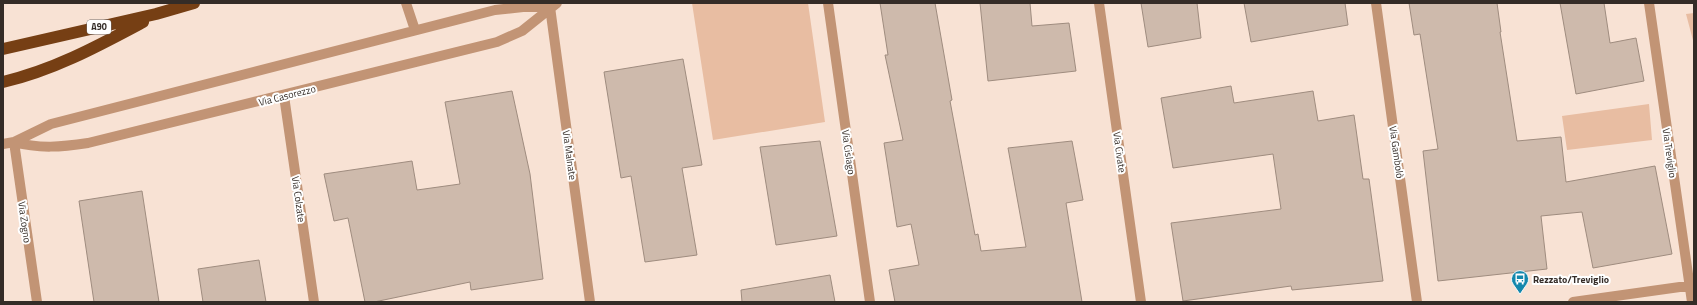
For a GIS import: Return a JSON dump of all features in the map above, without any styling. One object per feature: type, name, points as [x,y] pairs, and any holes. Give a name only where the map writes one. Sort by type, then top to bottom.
[{"type":"highway","name":"A90","points":[[3,49],[156,14],[194,3]]},
{"type":"highway","points":[[3,82],[42,71],[68,61],[156,14]]},
{"type":"street","points":[[406,3],[415,30]]},
{"type":"street","name":"Via Cislago","points":[[828,3],[870,302]]},
{"type":"street","name":"Via Civate","points":[[1099,3],[1141,302]]},
{"type":"street","name":"Via Gambolò","points":[[1376,3],[1417,302]]},
{"type":"street","name":"Via Treviglio","points":[[1649,3],[1692,285],[1692,302]]},
{"type":"street","name":"Via Casorezzo","points":[[3,144],[14,142],[37,129],[51,124],[415,30],[495,10],[554,5]]},
{"type":"street","name":"Via Casorezzo","points":[[14,142],[36,147],[88,143],[284,96],[502,41],[522,31],[554,5]]},
{"type":"street","name":"Via Malnate","points":[[554,5],[590,302]]},
{"type":"street","name":"Via Colzate","points":[[284,96],[314,302]]},
{"type":"street","name":"Via Zogno","points":[[14,142],[37,302]]},
{"type":"street","points":[[1573,302],[1692,285]]},
{"type":"shaded area","points":[[692,3],[808,3],[825,122],[713,140]]},
{"type":"shaded area","points":[[1694,13],[1694,44],[1686,14]]},
{"type":"shaded area","points":[[1649,104],[1652,140],[1567,150],[1562,116]]},
{"type":"building","points":[[880,3],[935,3],[952,100],[950,101],[975,235],[978,234],[981,251],[1026,247],[1008,148],[1072,141],[1083,200],[1066,203],[1082,302],[895,302],[889,270],[919,265],[911,224],[897,227],[884,143],[903,140],[885,55],[888,55]]},
{"type":"building","points":[[980,3],[1030,3],[1032,26],[1069,23],[1076,71],[988,81]]},
{"type":"building","points":[[1141,3],[1197,3],[1201,38],[1148,47]]},
{"type":"building","points":[[1244,3],[1345,3],[1348,25],[1251,42]]},
{"type":"building","points":[[1409,3],[1497,3],[1517,141],[1561,137],[1566,182],[1655,166],[1672,254],[1593,268],[1582,212],[1541,216],[1547,269],[1438,281],[1423,151],[1438,149],[1420,34],[1414,35]]},
{"type":"building","points":[[1560,3],[1604,3],[1610,43],[1636,38],[1644,81],[1576,94]]},
{"type":"building","points":[[683,59],[702,165],[682,168],[697,255],[645,262],[631,176],[621,178],[604,72]]},
{"type":"building","points":[[1231,86],[1234,103],[1313,91],[1318,121],[1354,115],[1363,179],[1369,179],[1383,281],[1292,290],[1291,286],[1183,301],[1171,223],[1281,209],[1273,154],[1173,168],[1161,98]]},
{"type":"building","points":[[512,91],[530,174],[543,279],[471,290],[470,282],[374,302],[365,302],[348,218],[334,221],[324,174],[412,161],[417,190],[460,184],[445,102]]},
{"type":"building","points":[[820,141],[837,236],[776,245],[760,147]]},
{"type":"building","points":[[142,191],[159,302],[94,302],[79,201]]},
{"type":"building","points":[[259,260],[266,302],[203,302],[198,269]]},
{"type":"building","points":[[830,275],[835,302],[742,302],[741,290]]},
{"type":"place","name":"Rezzato/Treviglio","points":[[1520,294]]}]
